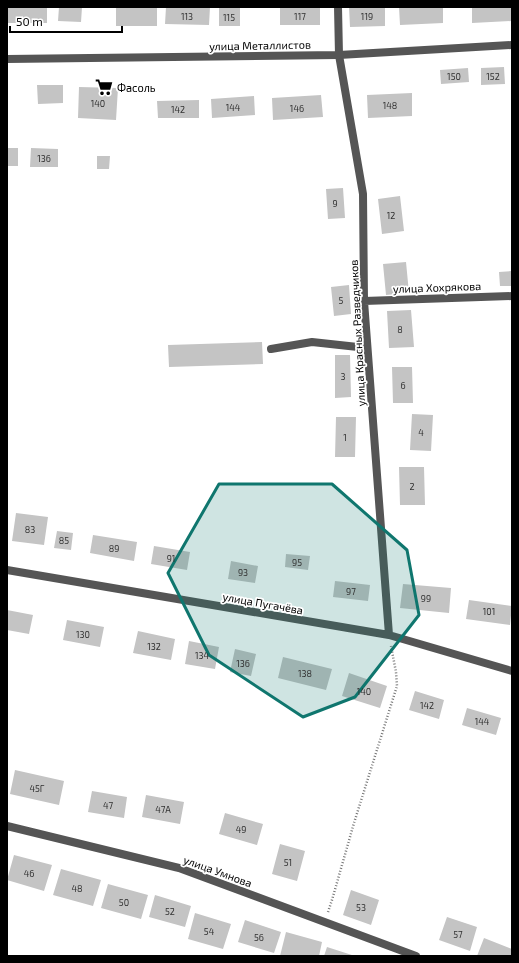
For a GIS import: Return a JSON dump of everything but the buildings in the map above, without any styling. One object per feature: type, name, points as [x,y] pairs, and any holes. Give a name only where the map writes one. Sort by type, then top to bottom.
[{"type":"street","name":"улица Красных Разведчиков","points":[[338,7],[339,55],[363,194],[364,301],[389,635]]},
{"type":"street","name":"улица Металлистов","points":[[7,59],[339,55],[512,44]]},
{"type":"street","name":"улица Хохрякова","points":[[364,301],[512,296]]},
{"type":"street","points":[[271,349],[312,342],[368,348]]},
{"type":"street","name":"улица Пугачёва","points":[[7,570],[389,635],[512,671]]},
{"type":"street","name":"улица Умнова","points":[[7,826],[179,868],[416,956]]},
{"type":"path","points":[[324,922],[397,686],[389,635]]},
{"type":"highlighted area","points":[[219,484],[332,484],[407,550],[419,615],[355,697],[303,717],[209,655],[168,573]]},
{"type":"place","name":"Фасоль","points":[[104,87]]}]
